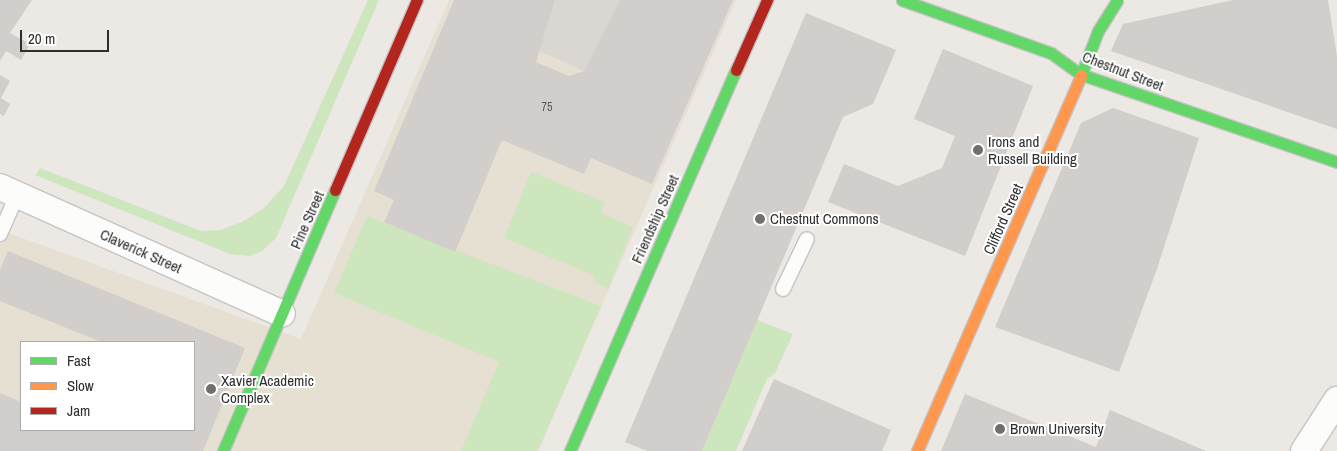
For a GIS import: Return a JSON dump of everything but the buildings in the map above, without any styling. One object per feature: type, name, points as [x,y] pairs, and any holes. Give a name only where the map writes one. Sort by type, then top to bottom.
[{"type":"street","name":"Pine Street","points":[[223,451],[417,0]]},
{"type":"street","name":"Friendship Street","points":[[570,451],[767,0]]},
{"type":"street","name":"Chestnut Street","points":[[902,0],[1051,53],[1080,74],[1337,162]]},
{"type":"street","name":"Clifford Street","points":[[917,451],[1072,101],[1080,74],[1117,0]]},
{"type":"street","name":"Claverick Street","points":[[8,191],[282,314]]},
{"type":"street","points":[[1304,451],[1337,400]]},
{"type":"lane","points":[[0,234],[8,191]]},
{"type":"lane","points":[[784,289],[807,239]]},
{"type":"shaded area","points":[[449,0],[736,0],[538,451],[0,451],[0,230],[301,339]]},
{"type":"shaded area","points":[[555,0],[620,0],[584,71],[539,51]]},
{"type":"green space","points":[[368,0],[379,0],[276,238],[262,251],[250,256],[230,254],[35,175],[40,168],[201,231],[220,230],[242,222],[264,208],[284,186]]},
{"type":"green space","points":[[531,172],[605,202],[601,213],[633,227],[608,289],[593,282],[595,276],[504,238]]},
{"type":"green space","points":[[367,216],[601,306],[538,451],[461,451],[499,362],[334,293]]},
{"type":"green space","points":[[757,320],[793,334],[775,373],[767,379],[736,451],[702,451]]},
{"type":"traffic: fast","points":[[902,0],[1051,53],[1080,74],[1337,162]]},
{"type":"traffic: fast","points":[[1081,75],[1098,31],[1117,0]]},
{"type":"traffic: fast","points":[[570,451],[736,70]]},
{"type":"traffic: fast","points":[[223,451],[335,190]]},
{"type":"traffic: slow","points":[[917,451],[1081,75]]},
{"type":"traffic: jam","points":[[335,190],[417,0]]},
{"type":"traffic: jam","points":[[736,70],[767,0]]},
{"type":"place","name":"Irons and Russell Building","points":[[978,150]]},
{"type":"place","name":"Chestnut Commons","points":[[760,219]]},
{"type":"place","name":"Xavier Academic Complex","points":[[211,389]]},
{"type":"place","name":"Brown University","points":[[1000,429]]}]
